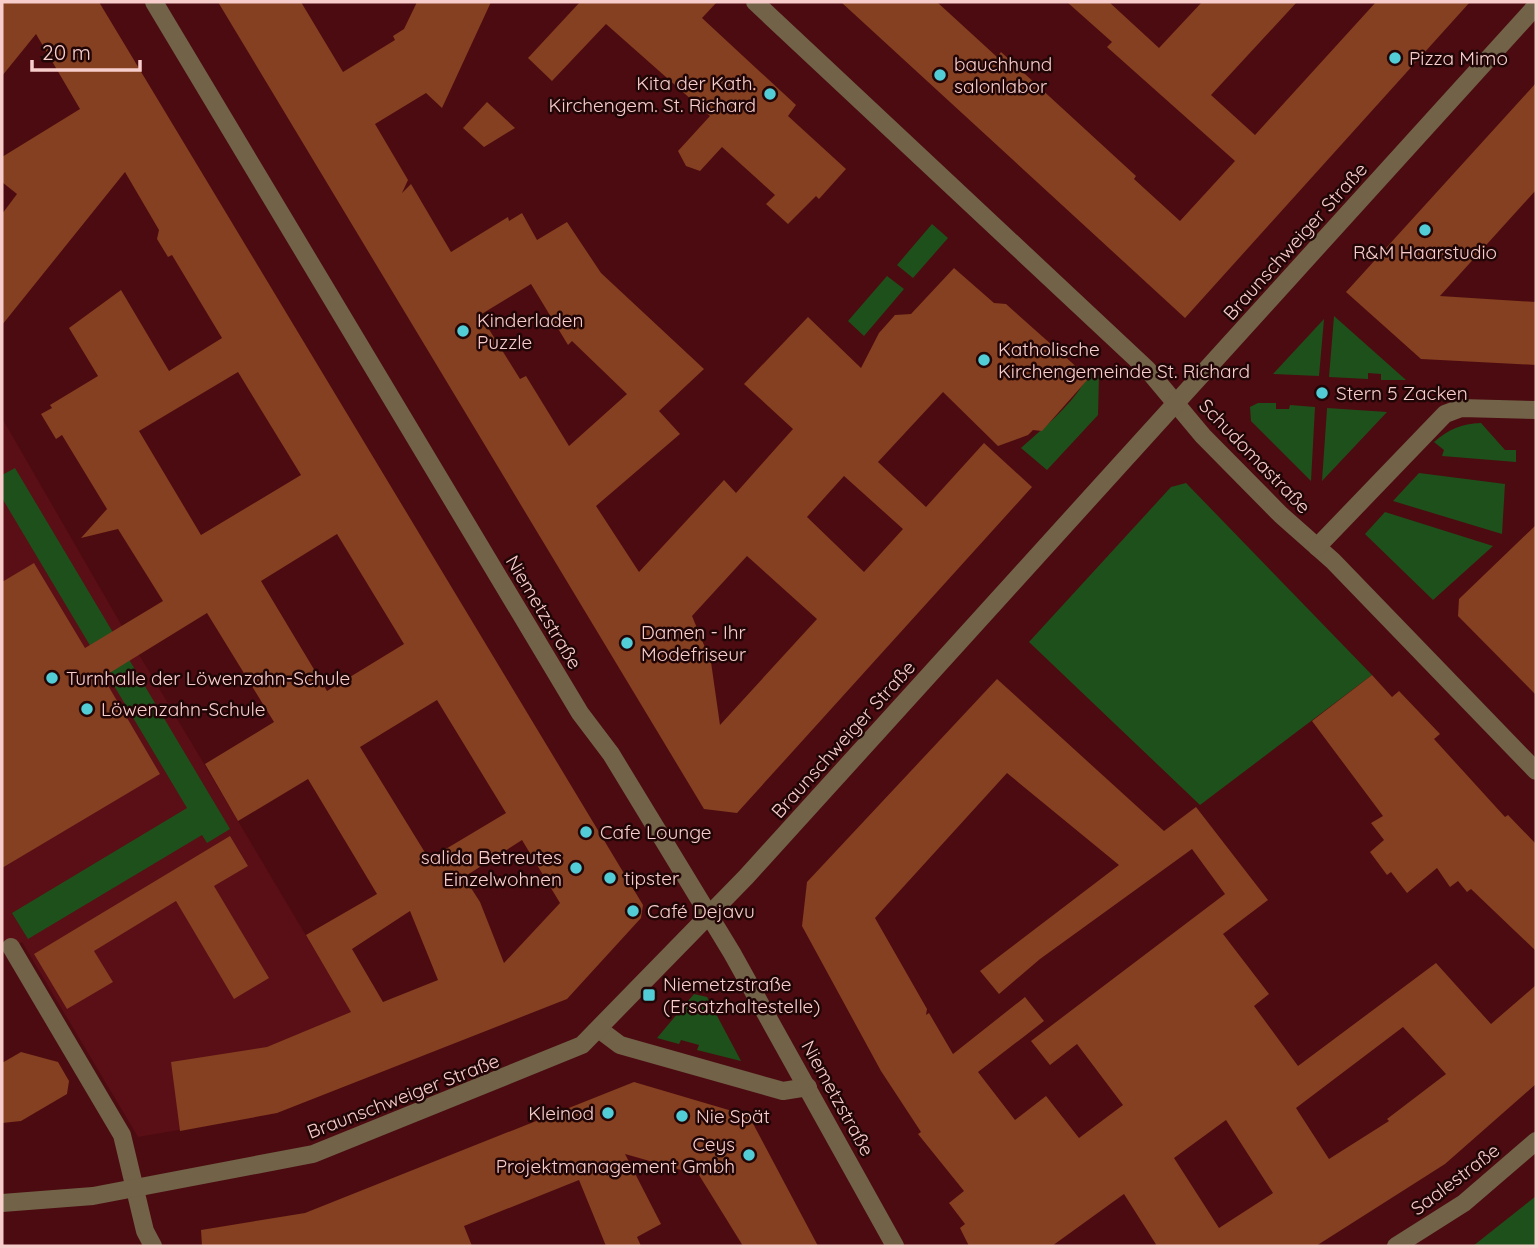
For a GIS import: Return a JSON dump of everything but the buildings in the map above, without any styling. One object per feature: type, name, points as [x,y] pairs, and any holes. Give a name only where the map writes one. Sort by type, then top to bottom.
[{"type":"street","name":"Niemetzstraße","points":[[154,2],[580,713],[611,754],[708,914],[808,1087],[895,1246]]},
{"type":"street","name":"Schudomastraße","points":[[755,2],[1139,361],[1203,436],[1281,515],[1317,547],[1536,771]]},
{"type":"street","name":"Braunschweiger Straße","points":[[2,1203],[93,1196],[313,1154],[554,1059],[582,1045],[600,1030],[751,872],[1536,6]]},
{"type":"street","points":[[1317,547],[1445,414],[1461,408],[1536,411]]},
{"type":"street","points":[[11,947],[122,1135],[145,1231],[153,1246]]},
{"type":"street","points":[[600,1030],[620,1045],[783,1091],[808,1087]]},
{"type":"street","name":"Saalestraße","points":[[1396,1246],[1464,1203],[1536,1141]]},
{"type":"shaded area","points":[[2,418],[122,626],[386,1070],[277,1113],[138,1137],[22,942],[2,953]]},
{"type":"green space","points":[[932,224],[948,238],[913,278],[897,265]]},
{"type":"green space","points":[[887,276],[904,289],[864,336],[848,321]]},
{"type":"green space","points":[[1334,316],[1406,380],[1381,380],[1381,374],[1368,373],[1368,379],[1329,377]]},
{"type":"green space","points":[[1324,319],[1319,376],[1273,374]]},
{"type":"green space","points":[[1091,369],[1099,376],[1098,415],[1047,470],[1021,448],[1079,391]]},
{"type":"green space","points":[[1258,403],[1276,403],[1276,409],[1289,409],[1290,405],[1315,407],[1311,481],[1251,421],[1250,407]]},
{"type":"green space","points":[[1327,409],[1387,412],[1322,481]]},
{"type":"green space","points":[[1481,423],[1505,450],[1516,450],[1516,462],[1442,456],[1444,450],[1434,442],[1456,428]]},
{"type":"green space","points":[[15,468],[230,829],[207,843],[202,835],[28,939],[12,913],[187,808],[2,498],[2,475]]},
{"type":"green space","points":[[1419,473],[1505,484],[1502,534],[1393,501]]},
{"type":"green space","points":[[1186,483],[1372,675],[1200,805],[1029,642],[1171,487]]},
{"type":"green space","points":[[1385,512],[1493,546],[1433,600],[1365,534]]},
{"type":"green space","points":[[694,994],[707,997],[741,1061],[697,1050],[699,1045],[681,1040],[679,1044],[657,1038]]},
{"type":"green space","points":[[1536,1196],[1536,1246],[1473,1246]]},
{"type":"place","name":"Pizza Mimo","points":[[1395,58]]},
{"type":"place","name":"bauchhund salonlabor","points":[[940,75]]},
{"type":"place","name":"Kita der Kath. Kirchengem. St. Richard","points":[[770,94]]},
{"type":"place","name":"R&M Haarstudio","points":[[1425,230]]},
{"type":"place","name":"Kinderladen Puzzle","points":[[463,331]]},
{"type":"place","name":"Katholische Kirchengemeinde St. Richard","points":[[984,360]]},
{"type":"place","name":"Stern 5 Zacken","points":[[1322,393]]},
{"type":"place","name":"Damen - Ihr Modefriseur","points":[[627,643]]},
{"type":"place","name":"Turnhalle der Löwenzahn-Schule","points":[[52,678]]},
{"type":"place","name":"Löwenzahn-Schule","points":[[87,709]]},
{"type":"place","name":"Cafe Lounge","points":[[586,832]]},
{"type":"place","name":"salida Betreutes Einzelwohnen","points":[[576,868]]},
{"type":"place","name":"tipster","points":[[610,878]]},
{"type":"place","name":"Café Dejavu","points":[[633,911]]},
{"type":"place","name":"Niemetzstraße (Ersatzhaltestelle)","points":[[649,995]]},
{"type":"place","name":"Kleinod","points":[[608,1113]]},
{"type":"place","name":"Nie Spät","points":[[682,1116]]},
{"type":"place","name":"Ceys Projektmanagement Gmbh","points":[[749,1155]]}]
